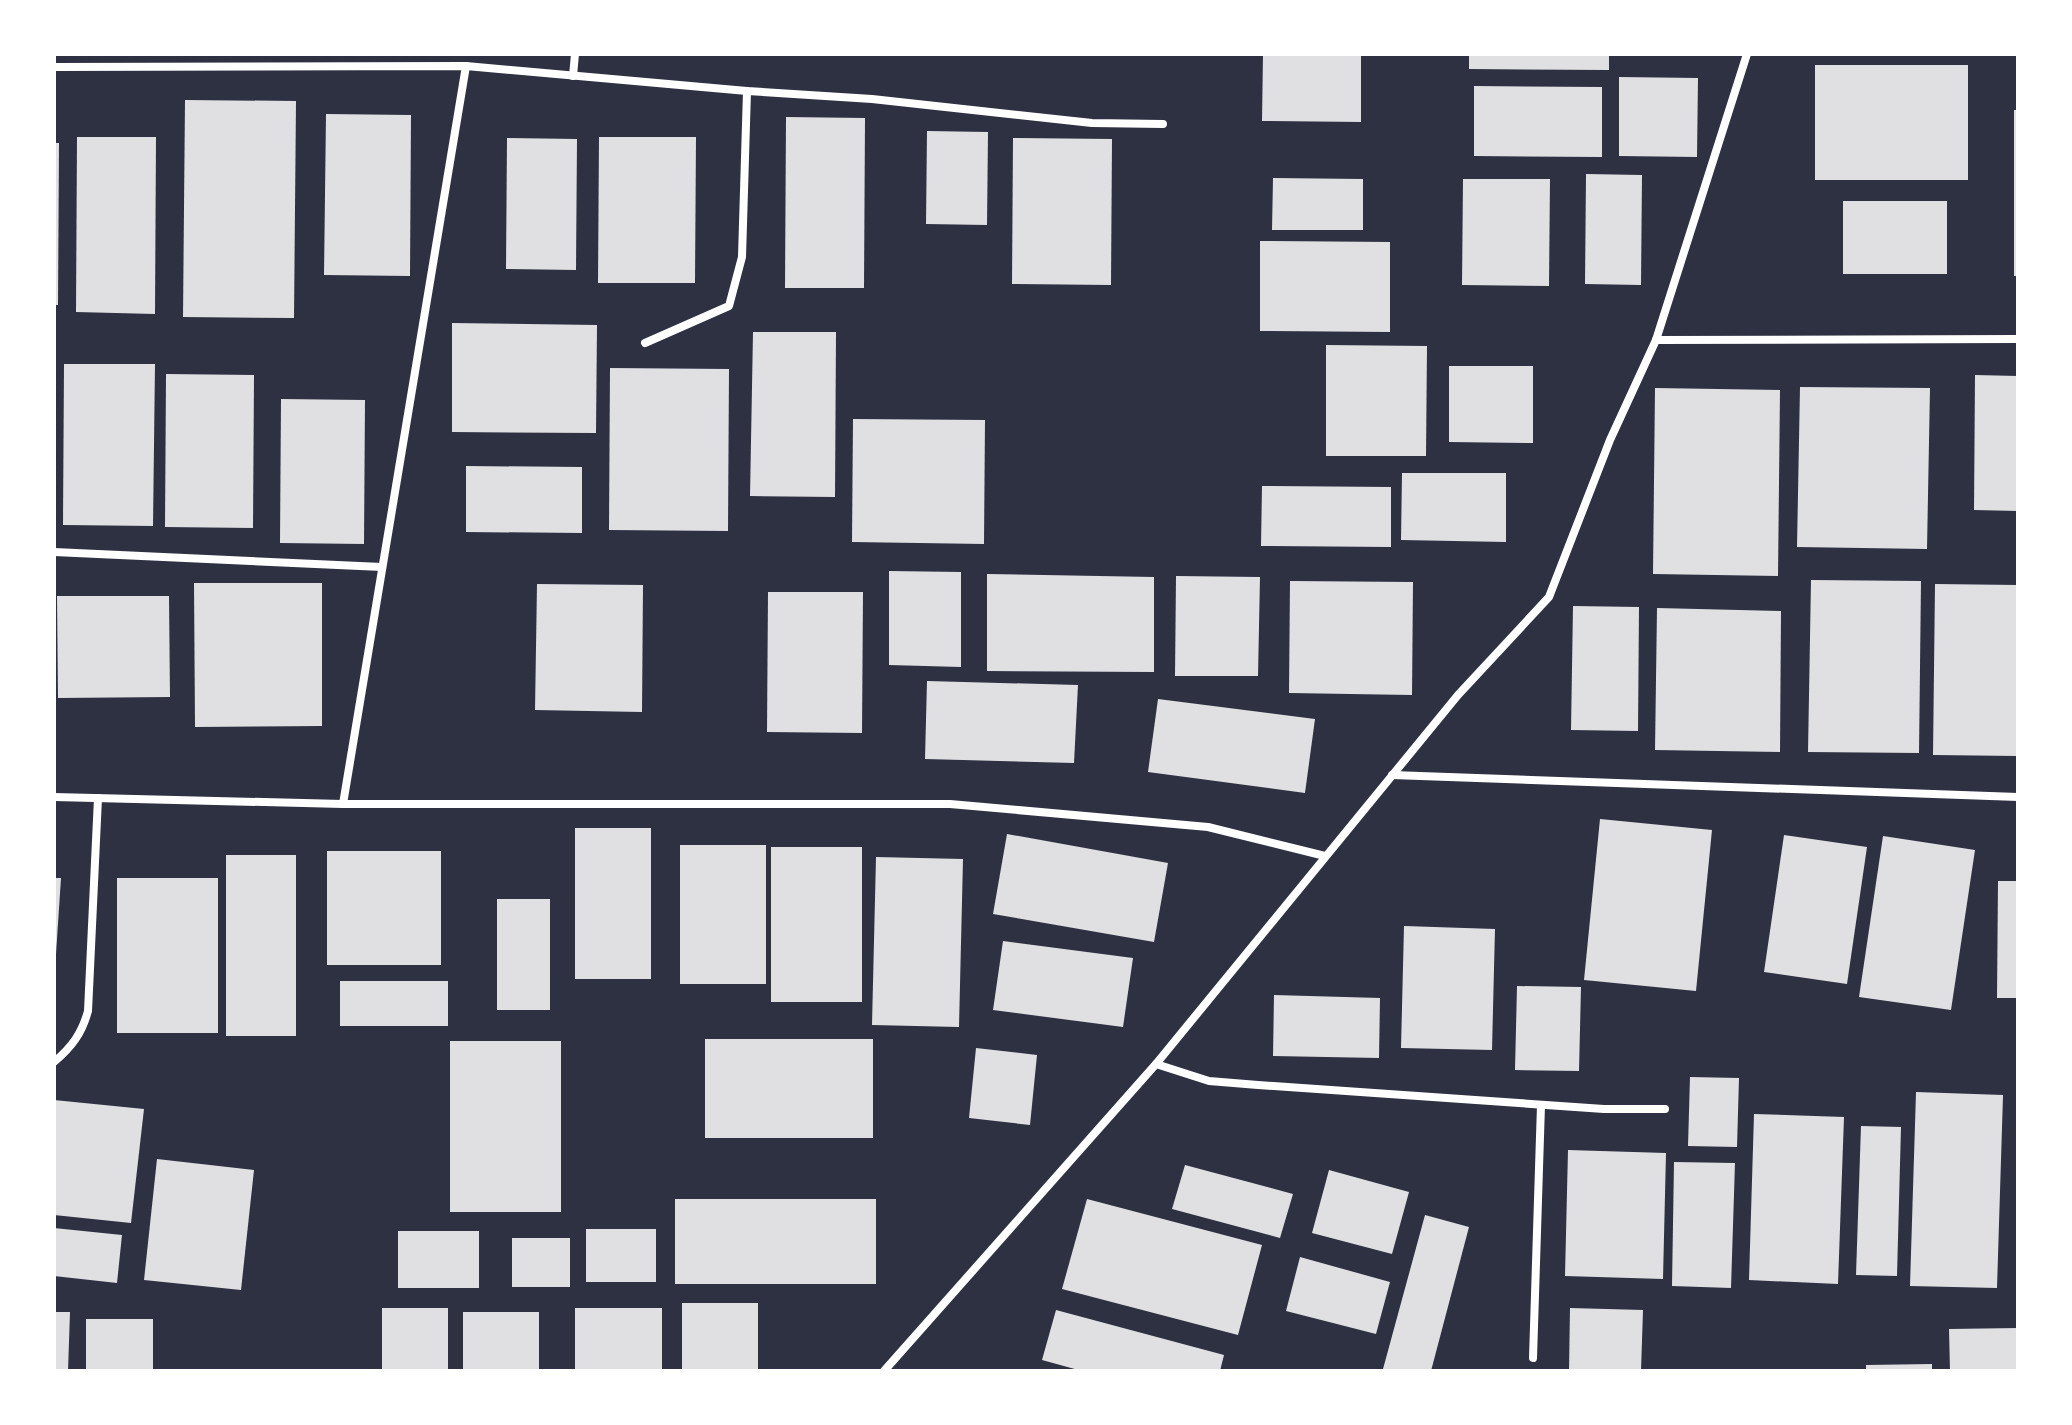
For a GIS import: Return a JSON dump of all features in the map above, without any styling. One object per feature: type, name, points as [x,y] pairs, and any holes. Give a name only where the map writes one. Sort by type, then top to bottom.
[{"type":"street","points":[[573,76],[575,54]]},
{"type":"street","points":[[884,1371],[1156,1064],[1458,695],[1549,597],[1610,440],[1656,340],[1747,54]]},
{"type":"street","points":[[343,804],[466,66]]},
{"type":"street","points":[[54,67],[466,66],[872,99],[1092,123],[1163,124]]},
{"type":"street","points":[[645,343],[729,306],[742,257],[747,91]]},
{"type":"street","points":[[1656,340],[2018,339]]},
{"type":"street","points":[[54,552],[382,567]]},
{"type":"street","points":[[1392,775],[2018,797]]},
{"type":"street","points":[[54,797],[343,804],[950,804],[1208,827],[1325,856]]},
{"type":"street","points":[[54,1062],[68,1050],[83,1029],[88,1011],[98,798]]},
{"type":"street","points":[[1156,1064],[1209,1081],[1604,1109],[1665,1109]]},
{"type":"street","points":[[1533,1358],[1541,1105]]},
{"type":"building","points":[[1263,54],[1361,54],[1361,122],[1262,121]]},
{"type":"building","points":[[1469,54],[1609,54],[1609,70],[1469,69]]},
{"type":"building","points":[[1815,65],[1968,65],[1968,180],[1815,180]]},
{"type":"building","points":[[1619,77],[1698,78],[1697,157],[1619,156]]},
{"type":"building","points":[[1474,86],[1602,87],[1602,157],[1474,156]]},
{"type":"building","points":[[185,100],[296,101],[294,318],[183,317]]},
{"type":"building","points":[[2014,110],[2018,110],[2018,276],[2014,276]]},
{"type":"building","points":[[326,114],[411,115],[410,276],[324,275]]},
{"type":"building","points":[[786,117],[865,118],[864,288],[785,288]]},
{"type":"building","points":[[927,131],[988,132],[987,225],[926,224]]},
{"type":"building","points":[[77,137],[156,137],[155,314],[76,312]]},
{"type":"building","points":[[599,137],[696,137],[695,283],[598,283]]},
{"type":"building","points":[[507,138],[577,139],[576,270],[506,269]]},
{"type":"building","points":[[1013,138],[1112,139],[1111,285],[1012,284]]},
{"type":"building","points":[[54,143],[59,143],[58,305],[54,305]]},
{"type":"building","points":[[1586,174],[1642,175],[1641,285],[1585,284]]},
{"type":"building","points":[[1273,178],[1363,179],[1363,230],[1272,230]]},
{"type":"building","points":[[1463,179],[1550,179],[1549,286],[1462,285]]},
{"type":"building","points":[[1843,201],[1947,201],[1947,274],[1843,274]]},
{"type":"building","points":[[1260,241],[1390,242],[1390,332],[1260,331]]},
{"type":"building","points":[[452,323],[597,325],[596,433],[452,432]]},
{"type":"building","points":[[753,332],[836,332],[835,497],[750,496]]},
{"type":"building","points":[[1326,345],[1427,346],[1426,456],[1326,456]]},
{"type":"building","points":[[64,364],[155,364],[153,526],[63,525]]},
{"type":"building","points":[[1449,366],[1533,366],[1533,443],[1449,442]]},
{"type":"building","points":[[610,368],[729,369],[728,531],[609,530]]},
{"type":"building","points":[[166,374],[254,375],[253,528],[165,527]]},
{"type":"building","points":[[1975,375],[2018,376],[2018,511],[1974,510]]},
{"type":"building","points":[[1800,387],[1930,388],[1927,549],[1797,547]]},
{"type":"building","points":[[1655,388],[1780,390],[1778,576],[1653,574]]},
{"type":"building","points":[[281,399],[365,400],[364,544],[280,543]]},
{"type":"building","points":[[853,419],[985,420],[984,544],[852,542]]},
{"type":"building","points":[[466,466],[582,467],[582,533],[466,532]]},
{"type":"building","points":[[1402,473],[1506,473],[1506,542],[1401,540]]},
{"type":"building","points":[[1262,486],[1391,487],[1391,547],[1261,546]]},
{"type":"building","points":[[889,571],[961,572],[961,667],[889,665]]},
{"type":"building","points":[[987,574],[1154,577],[1154,672],[987,671]]},
{"type":"building","points":[[1176,576],[1260,577],[1258,676],[1175,676]]},
{"type":"building","points":[[1811,580],[1921,581],[1919,753],[1808,752]]},
{"type":"building","points":[[1290,581],[1413,582],[1412,695],[1289,693]]},
{"type":"building","points":[[194,583],[322,583],[322,726],[195,727]]},
{"type":"building","points":[[537,584],[643,585],[642,712],[535,710]]},
{"type":"building","points":[[1935,584],[2018,585],[2017,756],[1933,755]]},
{"type":"building","points":[[768,592],[863,592],[862,733],[767,732]]},
{"type":"building","points":[[57,596],[169,596],[170,697],[58,698]]},
{"type":"building","points":[[1573,606],[1639,607],[1638,731],[1571,730]]},
{"type":"building","points":[[1657,608],[1781,611],[1780,752],[1655,750]]},
{"type":"building","points":[[927,681],[1078,685],[1074,763],[925,759]]},
{"type":"building","points":[[1158,699],[1315,719],[1305,793],[1148,772]]},
{"type":"building","points":[[1600,819],[1712,830],[1696,991],[1584,980]]},
{"type":"building","points":[[575,828],[651,828],[651,979],[575,979]]},
{"type":"building","points":[[1007,834],[1168,863],[1154,942],[993,914]]},
{"type":"building","points":[[1784,835],[1867,847],[1847,984],[1764,972]]},
{"type":"building","points":[[1883,836],[1975,850],[1951,1010],[1859,997]]},
{"type":"building","points":[[680,845],[766,845],[766,984],[680,984]]},
{"type":"building","points":[[771,847],[862,847],[862,1002],[771,1002]]},
{"type":"building","points":[[327,851],[441,851],[441,965],[327,965]]},
{"type":"building","points":[[226,855],[296,855],[296,1036],[226,1036]]},
{"type":"building","points":[[876,857],[963,859],[959,1027],[872,1025]]},
{"type":"building","points":[[54,878],[61,878],[56,954],[54,954]]},
{"type":"building","points":[[117,878],[218,878],[218,1033],[117,1033]]},
{"type":"building","points":[[1998,881],[2018,881],[2018,998],[1997,998]]},
{"type":"building","points":[[497,899],[550,899],[550,1010],[497,1010]]},
{"type":"building","points":[[1404,926],[1495,929],[1492,1050],[1401,1048]]},
{"type":"building","points":[[1003,941],[1133,958],[1123,1027],[993,1010]]},
{"type":"building","points":[[340,981],[448,981],[448,1026],[340,1026]]},
{"type":"building","points":[[1517,986],[1581,987],[1579,1071],[1515,1070]]},
{"type":"building","points":[[1274,995],[1380,998],[1379,1058],[1273,1056]]},
{"type":"building","points":[[705,1039],[873,1039],[873,1138],[705,1138]]},
{"type":"building","points":[[450,1041],[561,1041],[561,1212],[450,1212]]},
{"type":"building","points":[[976,1048],[1037,1055],[1030,1125],[969,1118]]},
{"type":"building","points":[[1690,1077],[1739,1078],[1737,1147],[1688,1146]]},
{"type":"building","points":[[1916,1092],[2003,1095],[1997,1288],[1910,1286]]},
{"type":"building","points":[[54,1100],[144,1109],[131,1223],[54,1215]]},
{"type":"building","points":[[1754,1114],[1844,1117],[1838,1284],[1749,1280]]},
{"type":"building","points":[[1861,1126],[1901,1127],[1897,1276],[1856,1275]]},
{"type":"building","points":[[1568,1150],[1666,1153],[1663,1279],[1565,1276]]},
{"type":"building","points":[[157,1159],[254,1170],[241,1290],[144,1280]]},
{"type":"building","points":[[1674,1162],[1735,1163],[1731,1288],[1672,1286]]},
{"type":"building","points":[[1185,1165],[1293,1194],[1280,1238],[1172,1209]]},
{"type":"building","points":[[1329,1170],[1409,1192],[1392,1254],[1312,1233]]},
{"type":"building","points":[[675,1199],[876,1199],[876,1284],[675,1284]]},
{"type":"building","points":[[1087,1199],[1262,1245],[1238,1335],[1062,1289]]},
{"type":"building","points":[[1425,1215],[1469,1227],[1431,1371],[1390,1371],[1383,1369]]},
{"type":"building","points":[[54,1228],[122,1235],[117,1283],[54,1276]]},
{"type":"building","points":[[586,1229],[656,1229],[656,1282],[586,1282]]},
{"type":"building","points":[[398,1231],[479,1231],[479,1288],[398,1288]]},
{"type":"building","points":[[512,1238],[570,1238],[570,1287],[512,1287]]},
{"type":"building","points":[[1300,1257],[1390,1282],[1376,1334],[1286,1311]]},
{"type":"building","points":[[682,1303],[758,1303],[758,1371],[682,1371]]},
{"type":"building","points":[[382,1308],[448,1308],[448,1371],[382,1371]]},
{"type":"building","points":[[575,1308],[662,1308],[662,1371],[575,1371]]},
{"type":"building","points":[[1570,1308],[1643,1310],[1641,1371],[1569,1371]]},
{"type":"building","points":[[1056,1310],[1224,1355],[1220,1371],[1082,1371],[1042,1360]]},
{"type":"building","points":[[54,1312],[70,1312],[68,1371],[54,1371]]},
{"type":"building","points":[[463,1312],[539,1312],[539,1371],[463,1371]]},
{"type":"building","points":[[86,1319],[153,1319],[153,1371],[86,1371]]},
{"type":"building","points":[[2018,1328],[2018,1371],[1950,1371],[1949,1329]]},
{"type":"building","points":[[1932,1364],[1932,1371],[1866,1371],[1866,1365]]}]
